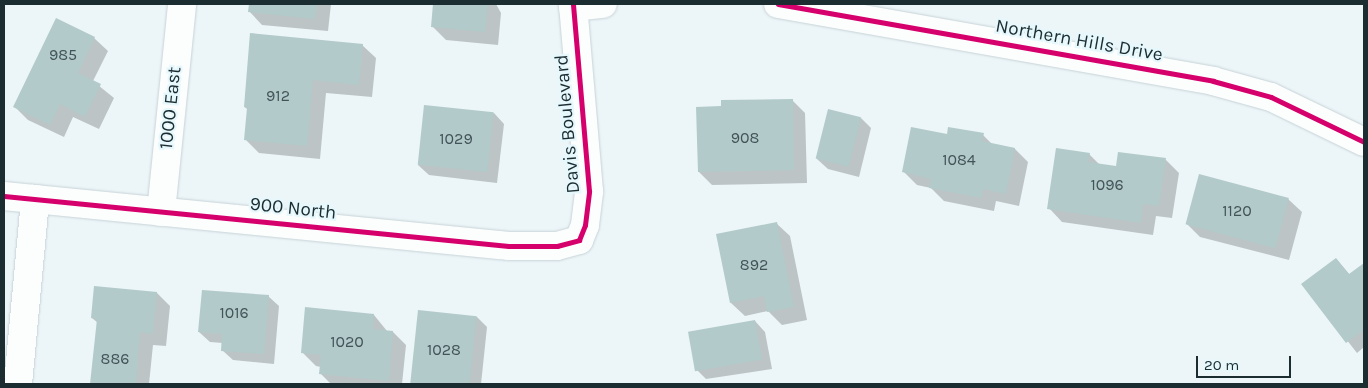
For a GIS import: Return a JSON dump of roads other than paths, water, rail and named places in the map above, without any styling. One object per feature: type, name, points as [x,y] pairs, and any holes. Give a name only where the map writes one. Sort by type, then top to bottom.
[{"type":"street","name":"1000 East","points":[[161,212],[182,4]]},
{"type":"street","points":[[573,5],[603,4]]},
{"type":"street","name":"Northern Hills Drive","points":[[778,4],[1213,81],[1271,97],[1364,142]]},
{"type":"street","name":"Davis Boulevard","points":[[573,5],[589,191],[586,225],[579,240]]},
{"type":"street","name":"900 North","points":[[4,196],[509,246],[557,246],[579,240]]},
{"type":"street","points":[[18,384],[35,199]]}]
